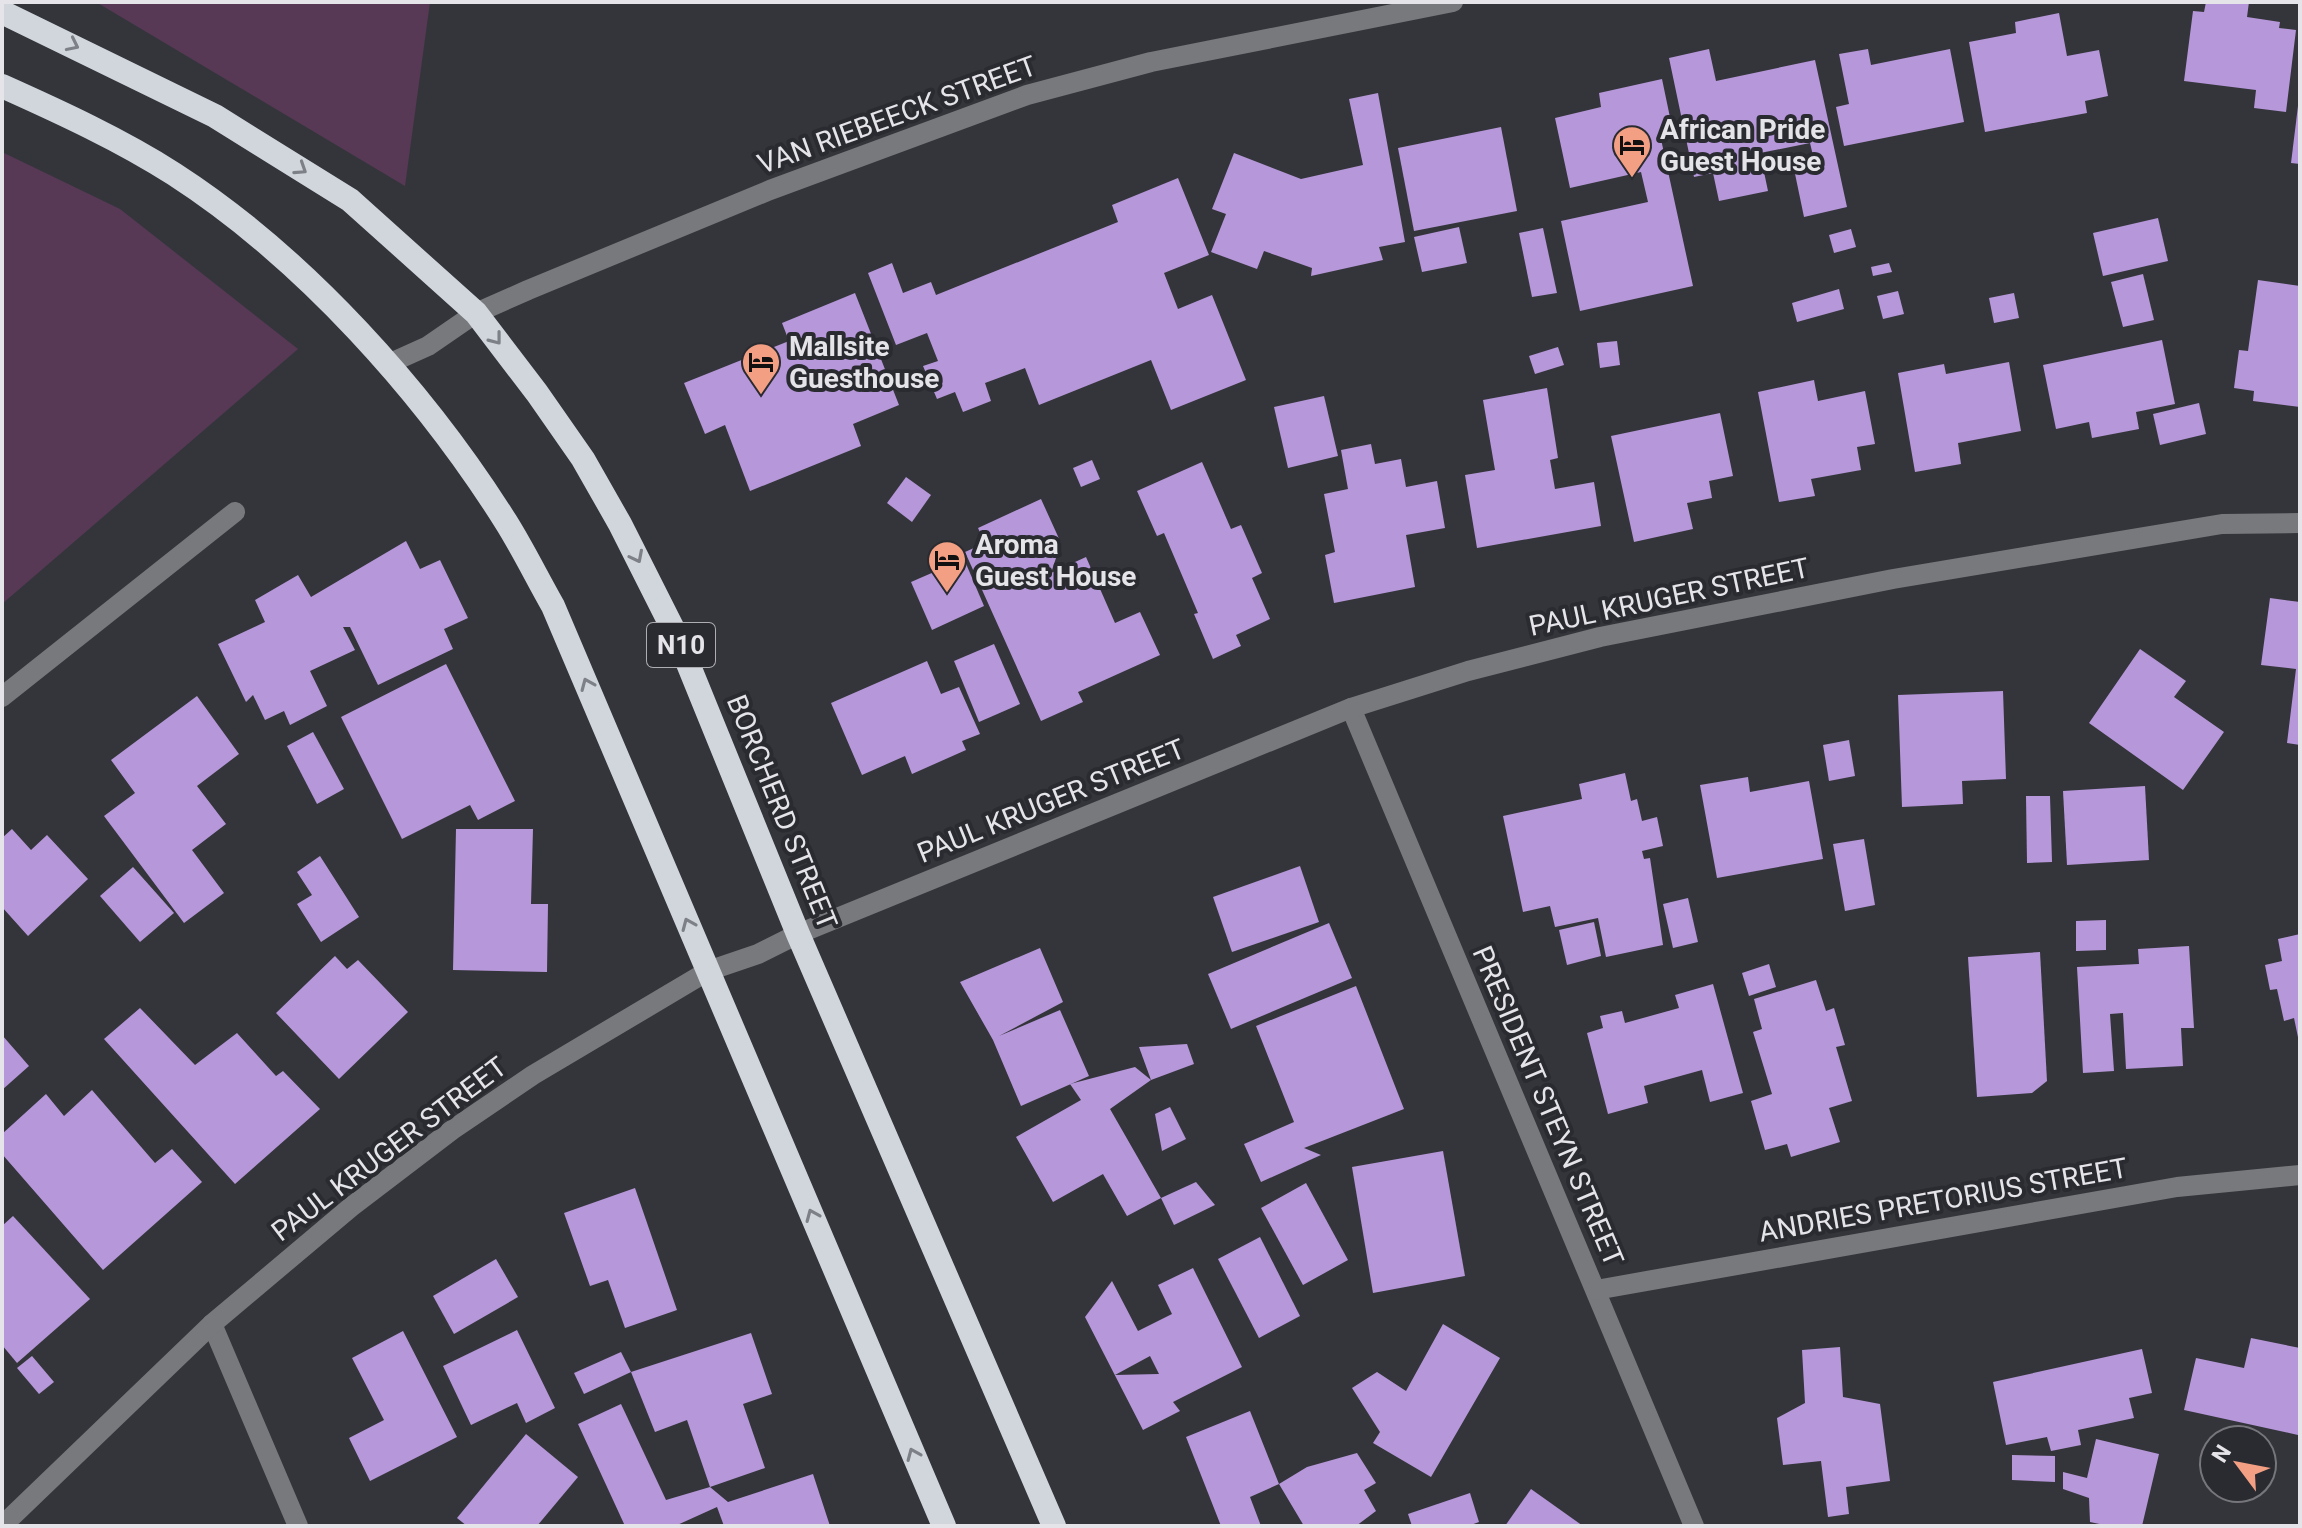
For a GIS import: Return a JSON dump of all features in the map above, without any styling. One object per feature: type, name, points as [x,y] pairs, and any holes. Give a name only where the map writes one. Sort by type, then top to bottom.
[{"type":"highway","name":"BORCHERD STREET","points":[[2,12],[215,116],[350,200],[476,313],[583,459],[678,639],[798,934],[1054,1526]]},
{"type":"highway","points":[[2,86],[159,166],[222,207],[279,256],[388,364],[472,470],[508,524],[553,606],[944,1526]]},
{"type":"street","name":"VAN RIEBEECK STREET","points":[[388,364],[428,346],[476,313],[770,190],[1027,95],[1151,62],[1453,2]]},
{"type":"street","points":[[2,697],[235,512]]},
{"type":"street","name":"PAUL KRUGER STREET","points":[[2,1526],[212,1324],[351,1207],[452,1130],[533,1075],[708,971],[758,954],[798,934],[1351,708],[1468,671],[1600,637],[1862,585],[2222,524],[2300,523]]},
{"type":"street","name":"PRESIDENT STEYN STREET","points":[[1351,708],[1694,1526]]},
{"type":"street","name":"ANDRIES PRETORIUS STREET","points":[[1596,1290],[2177,1187],[2300,1175]]},
{"type":"street","points":[[212,1324],[298,1526]]},
{"type":"shaded area","points":[[96,2],[430,2],[405,186]]},
{"type":"shaded area","points":[[2,152],[120,209],[298,349],[2,604]]},
{"type":"building","points":[[2206,2],[2249,2],[2247,17],[2280,22],[2279,28],[2296,30],[2286,112],[2254,108],[2256,90],[2184,81],[2193,11],[2204,12]]},
{"type":"building","points":[[2059,13],[2067,56],[2099,50],[2108,96],[2085,101],[2087,113],[1985,132],[1969,42],[2016,33],[2015,22]]},
{"type":"building","points":[[1709,49],[1716,81],[1815,60],[1847,207],[1804,217],[1794,169],[1815,164],[1810,143],[1760,153],[1768,191],[1719,201],[1713,173],[1694,177],[1669,58]]},
{"type":"building","points":[[1868,49],[1871,65],[1950,49],[1964,122],[1844,146],[1836,107],[1849,104],[1839,54]]},
{"type":"building","points":[[1662,79],[1672,127],[1659,130],[1693,286],[1580,311],[1561,221],[1648,202],[1641,172],[1570,188],[1555,118],[1601,107],[1599,93]]},
{"type":"building","points":[[1378,93],[1405,242],[1379,247],[1383,260],[1311,276],[1312,268],[1264,251],[1257,269],[1211,252],[1226,214],[1212,209],[1234,153],[1301,179],[1363,165],[1349,99]]},
{"type":"building","points":[[2300,107],[2300,164],[2291,163]]},
{"type":"building","points":[[1501,127],[1517,211],[1414,231],[1398,148]]},
{"type":"building","points":[[1178,178],[1209,255],[1164,273],[1178,309],[1212,295],[1246,380],[1171,410],[1151,360],[1039,405],[1025,368],[985,383],[991,401],[963,412],[955,392],[937,399],[923,366],[938,361],[927,333],[896,345],[868,273],[892,263],[903,293],[931,282],[936,295],[1118,222],[1112,205]]},
{"type":"building","points":[[2158,218],[2168,261],[2103,276],[2093,233]]},
{"type":"building","points":[[1459,227],[1467,263],[1422,272],[1414,237]]},
{"type":"building","points":[[1543,228],[1557,293],[1532,297],[1519,233]]},
{"type":"building","points":[[1851,229],[1856,247],[1834,253],[1829,235]]},
{"type":"building","points":[[1889,263],[1892,272],[1873,276],[1871,267]]},
{"type":"building","points":[[2143,274],[2154,320],[2123,327],[2111,282]]},
{"type":"building","points":[[2258,280],[2300,286],[2300,407],[2253,401],[2254,391],[2234,388],[2239,350],[2248,351]]},
{"type":"building","points":[[1839,289],[1844,309],[1797,322],[1792,303]]},
{"type":"building","points":[[1898,291],[1904,314],[1883,319],[1877,296]]},
{"type":"building","points":[[855,293],[899,405],[853,424],[861,446],[750,491],[725,425],[705,434],[684,383],[789,341],[782,323]]},
{"type":"building","points":[[2014,293],[2019,318],[1994,323],[1989,298]]},
{"type":"building","points":[[2162,340],[2175,404],[2136,412],[2139,429],[2092,438],[2089,422],[2056,429],[2043,365]]},
{"type":"building","points":[[1617,341],[1620,365],[1600,368],[1597,343]]},
{"type":"building","points":[[1558,347],[1564,365],[1535,374],[1529,356]]},
{"type":"building","points":[[2009,362],[2021,431],[1958,443],[1961,464],[1915,472],[1898,373],[1944,364],[1946,374]]},
{"type":"building","points":[[1814,380],[1818,401],[1865,391],[1875,444],[1857,447],[1861,470],[1811,479],[1815,496],[1779,502],[1758,392]]},
{"type":"building","points":[[1547,388],[1558,458],[1550,460],[1555,489],[1594,482],[1601,526],[1477,548],[1465,475],[1495,470],[1483,400]]},
{"type":"building","points":[[1324,396],[1338,456],[1288,468],[1274,407]]},
{"type":"building","points":[[2199,403],[2206,434],[2160,445],[2153,414]]},
{"type":"building","points":[[1720,413],[1733,476],[1709,481],[1712,498],[1687,503],[1693,529],[1634,542],[1611,436]]},
{"type":"building","points":[[1371,444],[1375,464],[1401,459],[1406,487],[1437,481],[1445,528],[1406,535],[1415,587],[1334,603],[1325,555],[1335,552],[1324,494],[1348,489],[1341,450]]},
{"type":"building","points":[[1092,460],[1100,479],[1081,487],[1073,468]]},
{"type":"building","points":[[1202,462],[1231,529],[1241,525],[1262,573],[1252,578],[1270,619],[1236,635],[1241,646],[1213,659],[1194,614],[1198,613],[1164,533],[1157,536],[1137,491]]},
{"type":"building","points":[[906,477],[931,495],[912,522],[887,503]]},
{"type":"building","points":[[1041,499],[1061,543],[1051,573],[1086,557],[1115,623],[1140,612],[1160,655],[1078,692],[1083,702],[1041,721],[965,552],[985,543],[978,528]]},
{"type":"building","points":[[406,541],[420,569],[440,560],[468,618],[444,629],[453,649],[378,685],[350,627],[343,627],[355,650],[310,671],[327,706],[290,725],[284,711],[265,720],[253,695],[246,702],[218,644],[265,622],[255,600],[298,575],[311,597]]},
{"type":"building","name":"Aroma Guest House","points":[[964,559],[984,606],[932,630],[911,582]]},
{"type":"building","points":[[2270,598],[2300,602],[2300,745],[2287,743],[2296,669],[2261,665]]},
{"type":"building","points":[[994,644],[1020,704],[979,722],[954,661]]},
{"type":"building","points":[[2140,649],[2186,681],[2174,697],[2224,732],[2183,790],[2089,723]]},
{"type":"building","points":[[927,661],[941,694],[959,687],[980,734],[962,741],[966,750],[912,774],[905,756],[862,775],[831,703]]},
{"type":"building","points":[[446,664],[515,801],[478,820],[470,805],[402,839],[341,717]]},
{"type":"building","points":[[2003,691],[2006,779],[1962,781],[1963,804],[1902,807],[1898,695]]},
{"type":"building","points":[[197,696],[239,754],[197,786],[226,824],[192,850],[224,893],[184,923],[104,816],[135,793],[111,760]]},
{"type":"building","points":[[313,732],[344,789],[317,804],[287,746]]},
{"type":"building","points":[[1849,740],[1855,776],[1829,781],[1823,745]]},
{"type":"building","points":[[1625,773],[1631,801],[1637,799],[1642,821],[1657,817],[1663,846],[1642,851],[1644,859],[1650,858],[1663,945],[1606,957],[1598,918],[1555,927],[1550,906],[1523,912],[1503,816],[1582,799],[1579,784]]},
{"type":"building","points":[[1748,777],[1750,792],[1809,781],[1823,859],[1717,878],[1700,785]]},
{"type":"building","points":[[2145,786],[2149,860],[2067,865],[2063,791]]},
{"type":"building","points":[[2026,796],[2050,796],[2052,862],[2027,863]]},
{"type":"building","points":[[12,829],[31,850],[47,835],[88,879],[28,936],[2,907],[2,838]]},
{"type":"building","points":[[456,829],[533,829],[531,904],[548,904],[547,972],[453,970]]},
{"type":"building","points":[[1864,839],[1875,905],[1845,911],[1833,844]]},
{"type":"building","points":[[320,856],[359,917],[321,942],[297,904],[312,895],[297,872]]},
{"type":"building","points":[[1300,866],[1319,922],[1232,952],[1213,897]]},
{"type":"building","points":[[133,867],[174,913],[140,942],[100,896]]},
{"type":"building","points":[[1688,898],[1698,942],[1673,948],[1663,904]]},
{"type":"building","points":[[2106,920],[2106,950],[2076,951],[2076,921]]},
{"type":"building","points":[[1594,922],[1601,956],[1567,965],[1559,930]]},
{"type":"building","points":[[1329,923],[1352,978],[1231,1029],[1208,974]]},
{"type":"building","points":[[2300,934],[2299,1042],[2294,1018],[2284,1021],[2277,989],[2270,990],[2265,965],[2282,961],[2278,939]]},
{"type":"building","points":[[2189,946],[2194,1028],[2181,1028],[2183,1066],[2126,1069],[2123,1013],[2110,1014],[2114,1071],[2083,1073],[2077,967],[2139,964],[2138,949]]},
{"type":"building","points":[[1040,948],[1063,1002],[999,1036],[1060,1010],[1089,1076],[1021,1106],[993,1040],[960,982]]},
{"type":"building","points":[[2040,952],[2047,1081],[2032,1093],[1977,1097],[1968,957]]},
{"type":"building","points":[[335,956],[347,969],[358,960],[408,1012],[339,1079],[276,1013]]},
{"type":"building","points":[[1769,964],[1776,987],[1749,996],[1742,973]]},
{"type":"building","points":[[1816,980],[1826,1011],[1834,1008],[1845,1045],[1836,1047],[1852,1101],[1829,1108],[1840,1142],[1791,1157],[1787,1144],[1765,1150],[1751,1101],[1772,1094],[1753,1032],[1762,1029],[1754,999]]},
{"type":"building","points":[[1713,984],[1743,1093],[1710,1102],[1702,1070],[1644,1086],[1648,1103],[1608,1114],[1587,1033],[1603,1028],[1600,1016],[1622,1011],[1625,1023],[1679,1008],[1675,995]]},
{"type":"building","points":[[1356,986],[1404,1109],[1304,1148],[1321,1155],[1261,1182],[1244,1144],[1294,1122],[1256,1026]]},
{"type":"building","points":[[140,1008],[195,1065],[237,1033],[276,1076],[283,1071],[320,1109],[235,1184],[104,1039]]},
{"type":"building","points":[[2,1035],[29,1066],[2,1090]]},
{"type":"building","points":[[1187,1044],[1194,1064],[1151,1080],[1139,1047]]},
{"type":"building","points":[[1135,1067],[1151,1080],[1110,1109],[1161,1198],[1127,1216],[1103,1174],[1053,1202],[1016,1137],[1081,1100],[1070,1084]]},
{"type":"building","points":[[92,1090],[155,1163],[172,1149],[202,1182],[103,1270],[2,1154],[2,1134],[46,1094],[64,1116]]},
{"type":"building","points":[[1170,1107],[1186,1139],[1162,1151],[1155,1114]]},
{"type":"building","points":[[1443,1151],[1465,1276],[1373,1293],[1352,1167]]},
{"type":"building","points":[[1196,1182],[1215,1205],[1174,1225],[1161,1198]]},
{"type":"building","points":[[1306,1183],[1348,1260],[1303,1285],[1261,1208]]},
{"type":"building","points":[[635,1188],[677,1310],[625,1328],[608,1280],[590,1286],[564,1213]]},
{"type":"building","points":[[13,1216],[90,1299],[17,1363],[2,1345],[2,1226]]},
{"type":"building","points":[[1260,1237],[1300,1316],[1259,1338],[1218,1259]]},
{"type":"building","points":[[496,1259],[518,1297],[454,1334],[433,1296]]},
{"type":"building","points":[[1193,1268],[1242,1367],[1173,1402],[1180,1411],[1143,1430],[1085,1317],[1112,1281],[1138,1331],[1172,1314],[1158,1285]],"holes":[[[1150,1356],[1159,1374],[1115,1375]]]},
{"type":"building","points":[[1443,1324],[1500,1358],[1431,1477],[1373,1443],[1380,1432],[1352,1388],[1377,1372],[1406,1391]]},
{"type":"building","points":[[517,1330],[555,1408],[526,1423],[517,1403],[471,1425],[443,1366]]},
{"type":"building","points":[[403,1331],[457,1437],[370,1481],[349,1438],[384,1420],[352,1358]]},
{"type":"building","points":[[751,1333],[772,1394],[743,1404],[765,1468],[710,1487],[687,1420],[655,1432],[631,1372]]},
{"type":"building","points":[[2251,1338],[2300,1348],[2298,1435],[2278,1431],[2278,1424],[2248,1424],[2184,1410],[2196,1358],[2244,1368]]},
{"type":"building","points":[[1840,1347],[1843,1397],[1880,1404],[1890,1481],[1846,1487],[1849,1514],[1828,1517],[1821,1461],[1783,1465],[1777,1418],[1805,1403],[1802,1350]]},
{"type":"building","points":[[2142,1349],[2152,1393],[2129,1398],[2134,1418],[2078,1430],[2081,1445],[2051,1451],[2047,1437],[2006,1445],[1993,1382]]},
{"type":"building","points":[[621,1352],[631,1372],[584,1394],[574,1373]]},
{"type":"building","points":[[32,1356],[54,1382],[39,1394],[17,1368]]},
{"type":"building","points":[[621,1404],[666,1500],[710,1487],[728,1502],[813,1474],[830,1526],[724,1526],[717,1507],[675,1526],[625,1526],[578,1424]]},
{"type":"building","points":[[1250,1411],[1279,1484],[1250,1497],[1261,1526],[1221,1526],[1186,1437]]},
{"type":"building","points":[[526,1434],[578,1477],[537,1526],[467,1526],[457,1518]]},
{"type":"building","points":[[2096,1439],[2159,1454],[2142,1526],[2109,1526],[2090,1522],[2089,1498],[2063,1489],[2063,1472],[2087,1478]]},
{"type":"building","points":[[1357,1453],[1376,1483],[1364,1490],[1376,1511],[1356,1526],[1304,1526],[1279,1484],[1307,1467]]},
{"type":"building","points":[[2012,1455],[2055,1456],[2055,1482],[2012,1480]]},
{"type":"building","points":[[1531,1489],[1583,1526],[1505,1526]]},
{"type":"building","points":[[1470,1493],[1479,1522],[1468,1526],[1412,1526],[1408,1514]]},
{"type":"place","name":"African Pride Guest House","points":[[1632,179]]},
{"type":"place","name":"Mallsite Guesthouse","points":[[761,396]]},
{"type":"place","name":"Aroma Guest House","points":[[947,594]]}]
